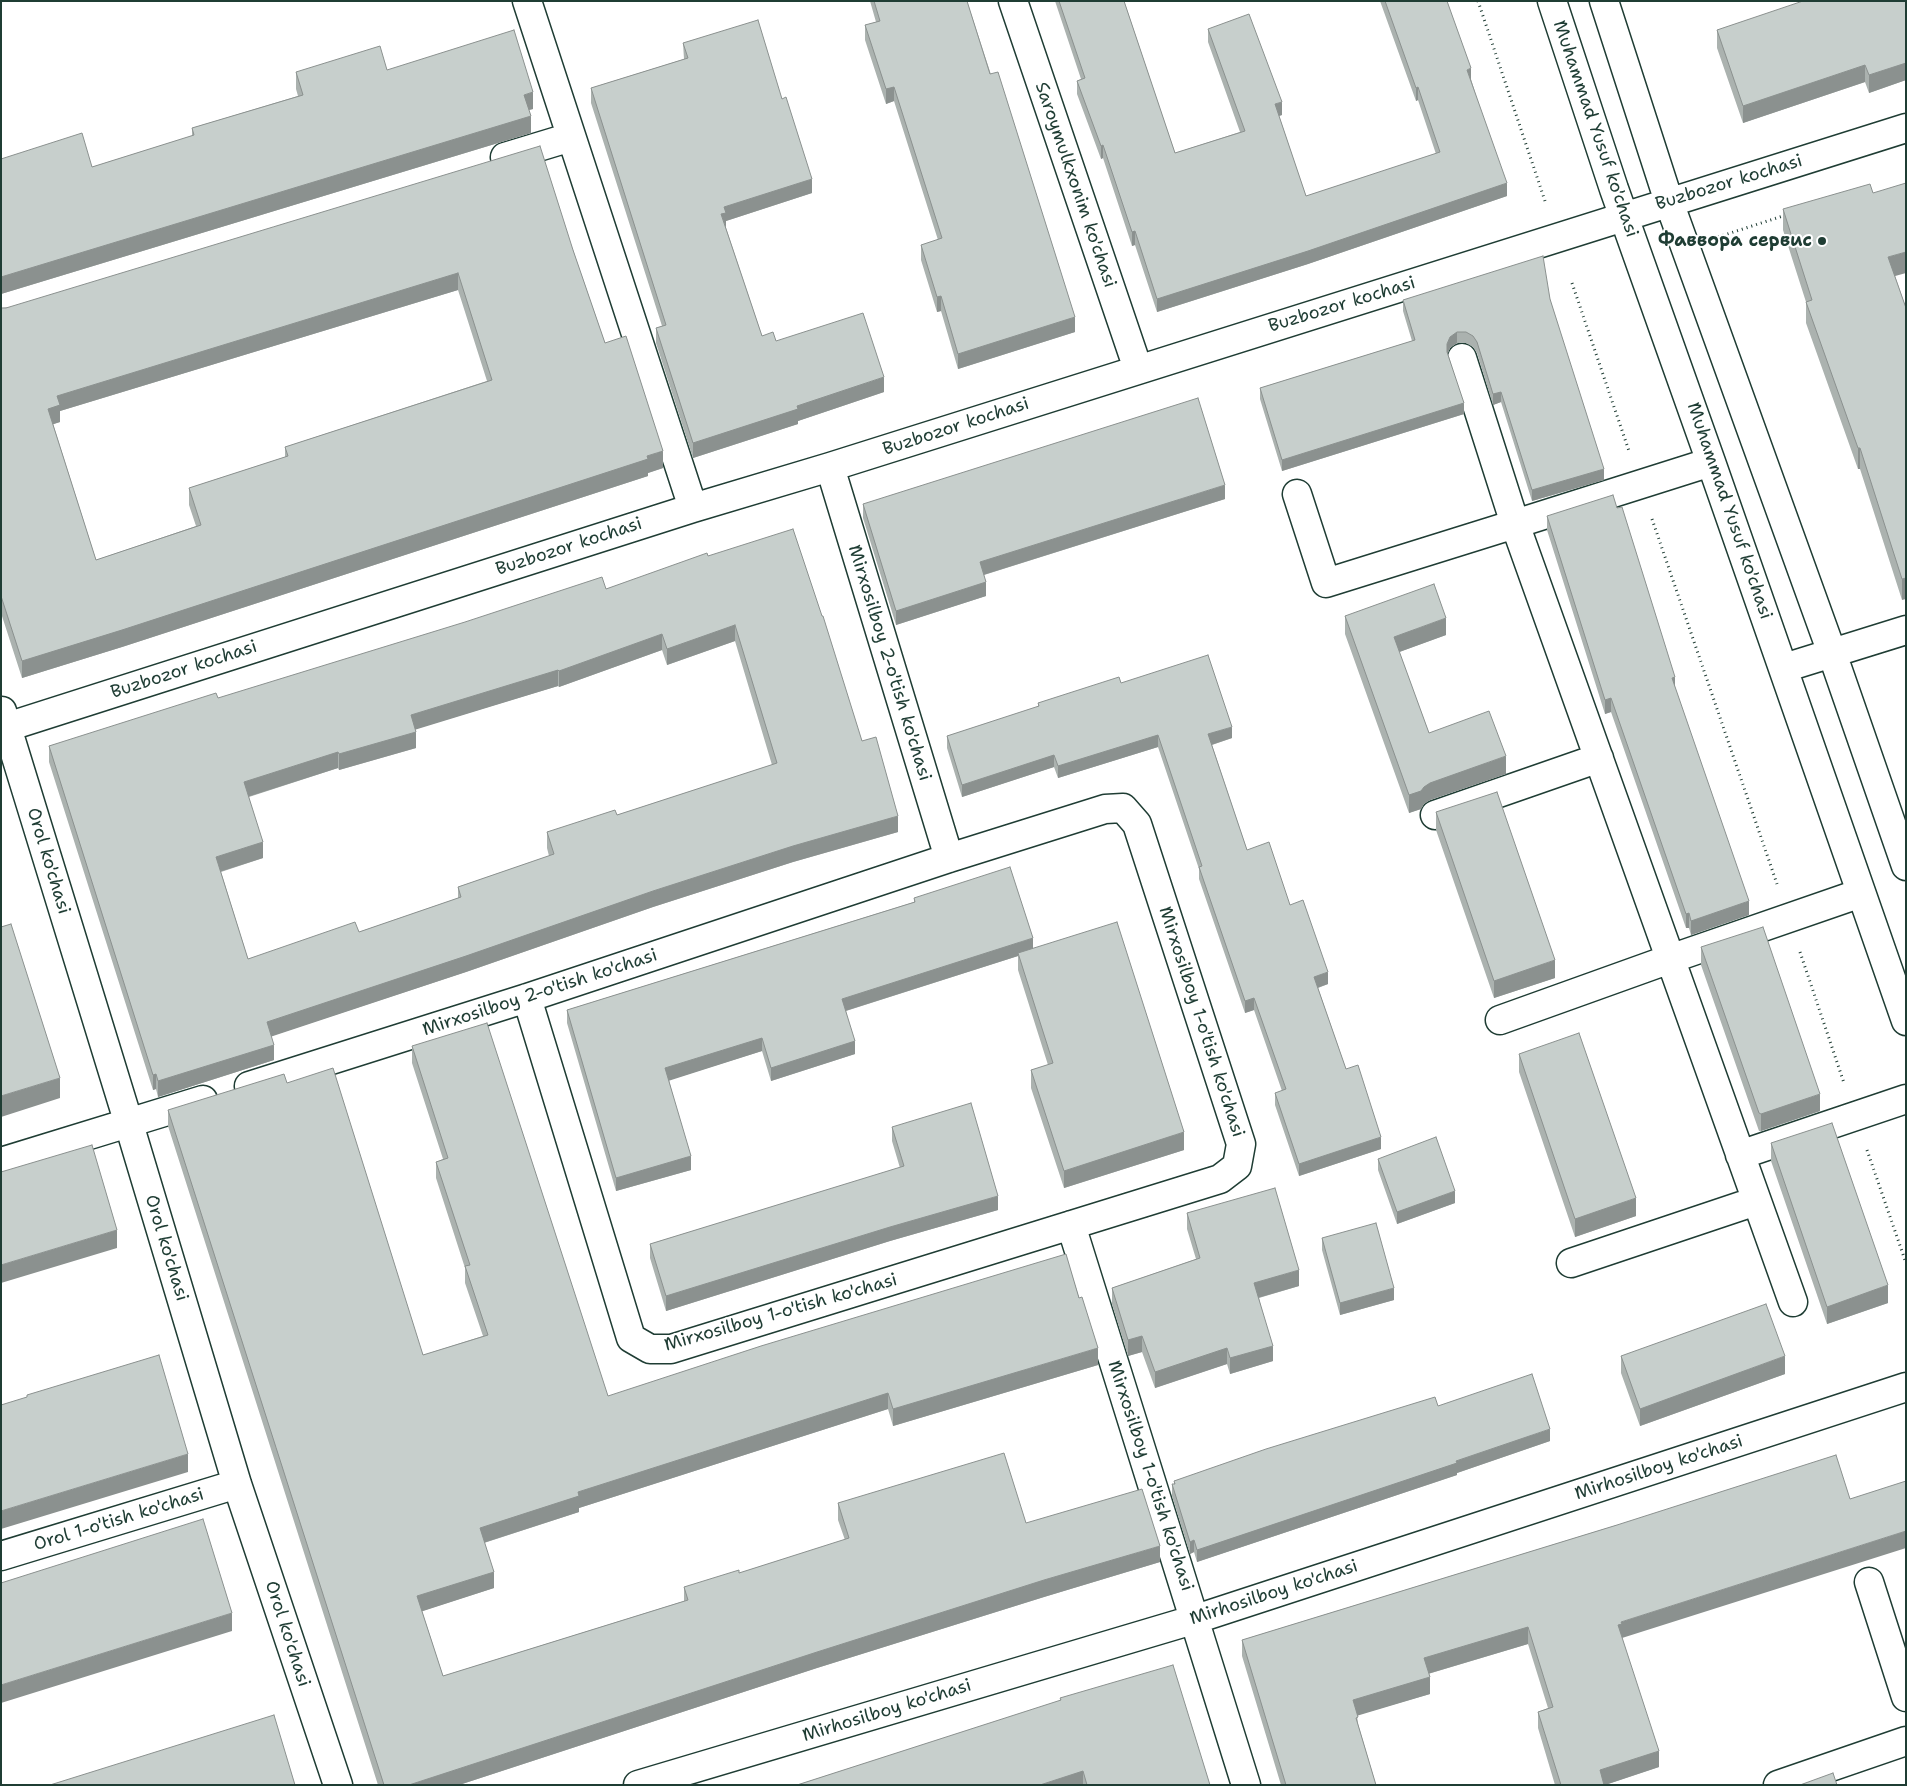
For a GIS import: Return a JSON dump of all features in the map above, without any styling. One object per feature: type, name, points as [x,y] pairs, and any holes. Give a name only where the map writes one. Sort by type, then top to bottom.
[{"type":"street","points":[[527,1],[693,508]]},
{"type":"street","name":"Saroymulkxonim ko'chasi","points":[[1013,1],[1138,369]]},
{"type":"street","name":"Muhammad Yusuf ko'chasi","points":[[1552,1],[1624,216],[1784,668],[1906,1021]]},
{"type":"street","points":[[1604,1],[1669,202],[1830,647],[1906,866]]},
{"type":"street","name":"Buzbozor kochasi","points":[[3,722],[830,467],[1906,128]]},
{"type":"street","points":[[486,163],[571,137]]},
{"type":"street","points":[[1462,358],[1515,524],[1793,1302]]},
{"type":"street","points":[[1297,494],[1326,583],[1711,462]]},
{"type":"street","name":"Mirxosilboy 2-o'tish ko'chasi","points":[[830,467],[949,858]]},
{"type":"street","points":[[1784,668],[1830,647],[1906,630]]},
{"type":"street","name":"Orol ko'chasi","points":[[3,722],[129,1124],[237,1484],[338,1785]]},
{"type":"street","points":[[1435,815],[1598,758]]},
{"type":"street","name":"Mirxosilboy 2-o'tish ko'chasi","points":[[1,1162],[129,1124],[527,998],[949,858],[1105,810],[1122,808],[1137,824]]},
{"type":"street","name":"Mirxosilboy 1-o'tish ko'chasi","points":[[527,998],[631,1338],[650,1349],[671,1349],[1220,1179],[1238,1166],[1240,1144],[1137,824]]},
{"type":"street","points":[[1500,1020],[1861,893]]},
{"type":"street","points":[[1740,1155],[1906,1099]]},
{"type":"street","points":[[1571,1263],[1756,1201]]},
{"type":"street","name":"Mirxosilboy 1-o'tish ko'chasi","points":[[1071,1225],[1196,1619],[1246,1785]]},
{"type":"street","name":"Mirhosilboy ko'chasi","points":[[638,1785],[1196,1619],[1906,1387]]},
{"type":"street","name":"Orol 1-o'tish ko'chasi","points":[[1,1556],[237,1484]]},
{"type":"street","points":[[1869,1582],[1906,1697]]},
{"type":"street","points":[[1778,1785],[1906,1741]]},
{"type":"path","points":[[1478,1],[1547,210]]},
{"type":"path","points":[[1718,237],[1794,213]]},
{"type":"path","points":[[1572,283],[1630,452]]},
{"type":"path","points":[[1652,518],[1777,886]]},
{"type":"path","points":[[1800,952],[1845,1084]]},
{"type":"path","points":[[1864,1141],[1906,1264]]},
{"type":"building","points":[[874,1],[967,1],[990,74],[998,72],[1075,317],[958,354],[941,296],[937,297],[921,245],[942,238],[894,87],[886,89],[865,25],[880,21]]},
{"type":"building","points":[[1059,1],[1124,1],[1175,153],[1245,131],[1208,29],[1249,14],[1282,102],[1275,104],[1306,196],[1440,152],[1418,87],[1416,88],[1385,1],[1447,1],[1471,68],[1467,70],[1507,183],[1308,251],[1157,299],[1135,231],[1132,232],[1103,145],[1101,146],[1077,81],[1085,78]]},
{"type":"building","points":[[1803,1],[1906,1],[1906,63],[1869,75],[1865,65],[1743,106],[1717,30]]},
{"type":"building","points":[[758,20],[782,99],[786,97],[812,179],[724,207],[726,213],[721,214],[762,336],[773,332],[776,341],[863,313],[884,377],[797,406],[798,409],[693,443],[656,328],[666,325],[591,88],[688,58],[683,43]]},
{"type":"building","points":[[514,30],[533,92],[524,95],[531,116],[1,277],[1,159],[82,133],[92,167],[194,135],[192,128],[303,95],[296,72],[380,46],[387,70]]},
{"type":"building","points":[[540,146],[605,343],[626,336],[663,451],[647,456],[648,459],[22,661],[1,596],[1,308]],"holes":[[[458,273],[492,380],[285,447],[288,456],[189,488],[201,525],[96,560],[48,409],[60,405],[57,396]]]},
{"type":"building","points":[[1906,183],[1906,252],[1888,257],[1906,308],[1906,578],[1902,579],[1860,448],[1858,448],[1806,302],[1812,300],[1783,209],[1870,184],[1873,193]]},
{"type":"building","points":[[1543,256],[1550,299],[1604,469],[1532,490],[1501,392],[1493,394],[1477,342],[1473,336],[1466,332],[1457,332],[1450,337],[1447,344],[1447,352],[1464,403],[1282,460],[1260,388],[1415,340],[1403,300]]},
{"type":"building","points":[[1198,398],[1225,485],[980,562],[986,582],[896,611],[863,504]]},
{"type":"building","points":[[1613,495],[1617,508],[1622,507],[1675,677],[1672,678],[1749,901],[1691,921],[1689,913],[1686,914],[1611,698],[1605,700],[1547,516]]},
{"type":"building","points":[[793,529],[823,616],[862,741],[876,737],[898,816],[793,846],[653,891],[267,1022],[274,1045],[158,1081],[156,1074],[153,1075],[49,746],[216,693],[218,698],[465,622],[602,577],[606,589],[707,553],[708,556]],"holes":[[[735,625],[777,763],[617,815],[615,810],[547,832],[554,854],[458,887],[461,897],[359,932],[355,922],[248,959],[216,857],[263,842],[244,782],[338,752],[339,754],[416,732],[411,715],[559,671],[662,634],[667,649]]]},
{"type":"building","points":[[1434,584],[1446,618],[1394,637],[1429,733],[1489,711],[1506,756],[1430,783],[1421,791],[1409,795],[1345,616]]},
{"type":"building","points":[[1208,655],[1232,727],[1208,734],[1247,850],[1269,842],[1290,905],[1303,900],[1328,972],[1314,977],[1346,1069],[1358,1065],[1381,1137],[1299,1164],[1275,1093],[1286,1089],[1254,998],[1245,1001],[1199,867],[1202,866],[1158,735],[1058,766],[1054,755],[962,785],[947,736],[1039,706],[1038,703],[1119,677],[1121,683]]},
{"type":"building","points":[[1497,792],[1555,960],[1494,981],[1436,812]]},
{"type":"building","points":[[1010,867],[1033,938],[842,999],[855,1041],[771,1068],[762,1038],[665,1068],[691,1156],[616,1178],[567,1010],[915,902],[914,898]]},
{"type":"building","points":[[1117,922],[1184,1132],[1064,1171],[1031,1070],[1053,1063],[1018,953]]},
{"type":"building","points":[[11,924],[60,1078],[1,1096],[1,927]]},
{"type":"building","points":[[1763,927],[1820,1094],[1761,1114],[1759,1113],[1701,947]]},
{"type":"building","points":[[487,1023],[608,1396],[761,1346],[1066,1254],[1079,1298],[1082,1297],[1098,1348],[893,1409],[888,1393],[578,1492],[579,1496],[480,1528],[494,1572],[417,1596],[443,1676],[688,1600],[684,1587],[739,1570],[739,1573],[849,1538],[838,1503],[1004,1453],[1026,1523],[1142,1489],[1160,1546],[1044,1580],[817,1652],[409,1785],[384,1785],[168,1110],[284,1074],[287,1083],[333,1068],[423,1355],[488,1335],[465,1266],[470,1265],[436,1162],[448,1158],[412,1046]]},
{"type":"building","points":[[1579,1033],[1636,1198],[1575,1219],[1519,1054]]},
{"type":"building","points":[[971,1103],[998,1196],[666,1296],[650,1244],[904,1166],[892,1127]]},
{"type":"building","points":[[1832,1123],[1888,1285],[1827,1307],[1771,1143]]},
{"type":"building","points":[[1436,1137],[1455,1191],[1397,1212],[1378,1159]]},
{"type":"building","points":[[92,1145],[117,1230],[1,1265],[1,1172]]},
{"type":"building","points":[[1275,1188],[1299,1270],[1254,1283],[1273,1346],[1230,1358],[1227,1348],[1155,1372],[1142,1336],[1128,1340],[1112,1288],[1200,1258],[1187,1213]]},
{"type":"building","points":[[1376,1223],[1394,1288],[1340,1303],[1322,1238]]},
{"type":"building","points":[[1766,1304],[1785,1356],[1640,1409],[1621,1356]]},
{"type":"building","points":[[159,1355],[188,1454],[1,1511],[1,1405],[27,1397],[27,1395]]},
{"type":"building","points":[[1532,1374],[1550,1429],[1456,1461],[1457,1463],[1197,1550],[1194,1540],[1190,1542],[1172,1484],[1175,1484],[1174,1481],[1266,1449],[1435,1397],[1438,1406]]},
{"type":"building","points":[[1836,1455],[1850,1499],[1906,1481],[1906,1531],[1621,1622],[1622,1624],[1618,1625],[1659,1751],[1600,1770],[1604,1785],[1561,1785],[1538,1712],[1553,1707],[1528,1627],[1424,1658],[1430,1677],[1353,1700],[1358,1717],[1356,1718],[1376,1785],[1286,1785],[1242,1640],[1617,1525]]},
{"type":"building","points":[[203,1519],[232,1613],[1,1685],[1,1583]]},
{"type":"building","points":[[1173,1665],[1210,1785],[1087,1785],[1083,1771],[1040,1785],[797,1785],[1061,1700],[1060,1698]]},
{"type":"building","points":[[274,1715],[295,1785],[50,1785]]},
{"type":"building","points":[[1833,1773],[1837,1785],[1800,1785]]},
{"type":"place","name":"Фаввора сервис","points":[[1822,241]]}]
